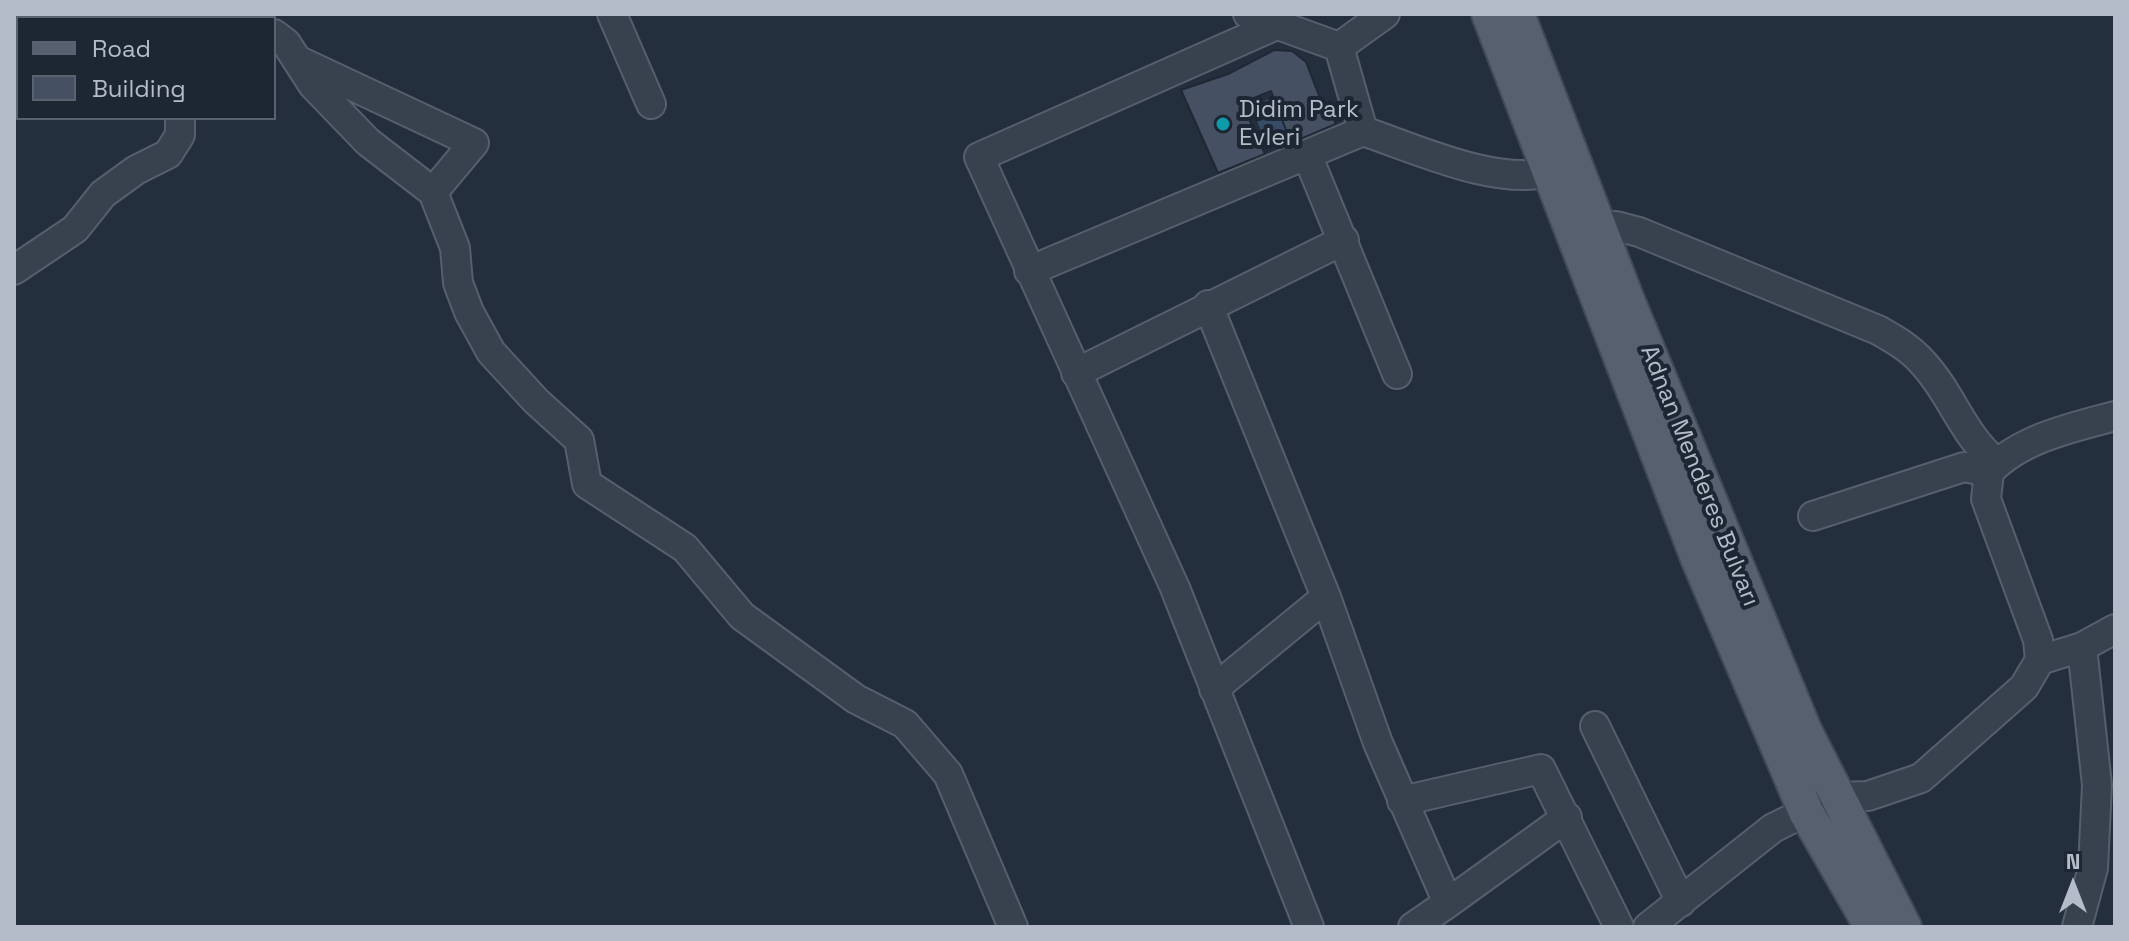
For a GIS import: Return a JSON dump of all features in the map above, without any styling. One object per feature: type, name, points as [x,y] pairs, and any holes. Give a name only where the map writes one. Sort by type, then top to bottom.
[{"type":"main road","name":"Adnan Menderes Bulvarı","points":[[1489,14],[1698,558],[1821,804],[1872,927]]},
{"type":"main road","name":"Adnan Menderes Bulvarı","points":[[1517,14],[1600,228],[1804,730],[1821,804],[1904,927]]},
{"type":"street","points":[[612,14],[651,104]]},
{"type":"street","points":[[1248,14],[1281,23],[1339,47]]},
{"type":"street","points":[[1339,47],[1385,14]]},
{"type":"street","points":[[1281,23],[979,157],[1175,588],[1309,927]]},
{"type":"street","points":[[276,36],[286,43],[313,85],[368,142],[433,192],[455,248],[458,283],[469,312],[491,352],[536,401],[579,440],[587,484],[685,548],[742,616],[856,699],[905,724],[948,774],[1013,927]]},
{"type":"street","points":[[1339,47],[1363,131]]},
{"type":"street","points":[[297,59],[474,143],[433,192]]},
{"type":"street","points":[[14,270],[75,229],[103,194],[136,170],[168,154],[180,135],[180,120]]},
{"type":"street","points":[[1029,271],[1308,157],[1363,131],[1497,173],[1522,177],[1550,172]]},
{"type":"street","points":[[1308,157],[1397,374]]},
{"type":"street","points":[[1600,228],[1616,226],[1639,232],[1878,330],[1908,348],[1926,365],[1993,468],[1986,499],[2038,640],[2040,660],[2024,687],[1921,778],[1868,796],[1821,804],[1773,828],[1648,927]]},
{"type":"street","points":[[1076,373],[1344,240]]},
{"type":"street","points":[[1208,305],[1326,597],[1402,801],[1448,903]]},
{"type":"street","points":[[1813,516],[1964,467],[1993,468],[2065,430],[2115,416]]},
{"type":"street","points":[[1214,689],[1326,597]]},
{"type":"street","points":[[2040,660],[2082,647],[2115,629]]},
{"type":"street","points":[[2077,927],[2093,868],[2097,785],[2082,647]]},
{"type":"street","points":[[1595,726],[1681,902]]},
{"type":"street","points":[[1402,801],[1541,769],[1619,927]]},
{"type":"street","points":[[1413,927],[1567,817]]},
{"type":"water","points":[[1274,97],[1289,137],[1267,146],[1251,106]]},
{"type":"building","points":[[1274,50],[1292,51],[1306,62],[1325,111],[1330,110],[1336,124],[1291,143],[1271,91],[1242,103],[1265,154],[1218,173],[1181,90],[1228,74]]},
{"type":"place","name":"Didim Park Evleri","points":[[1223,124]]}]
